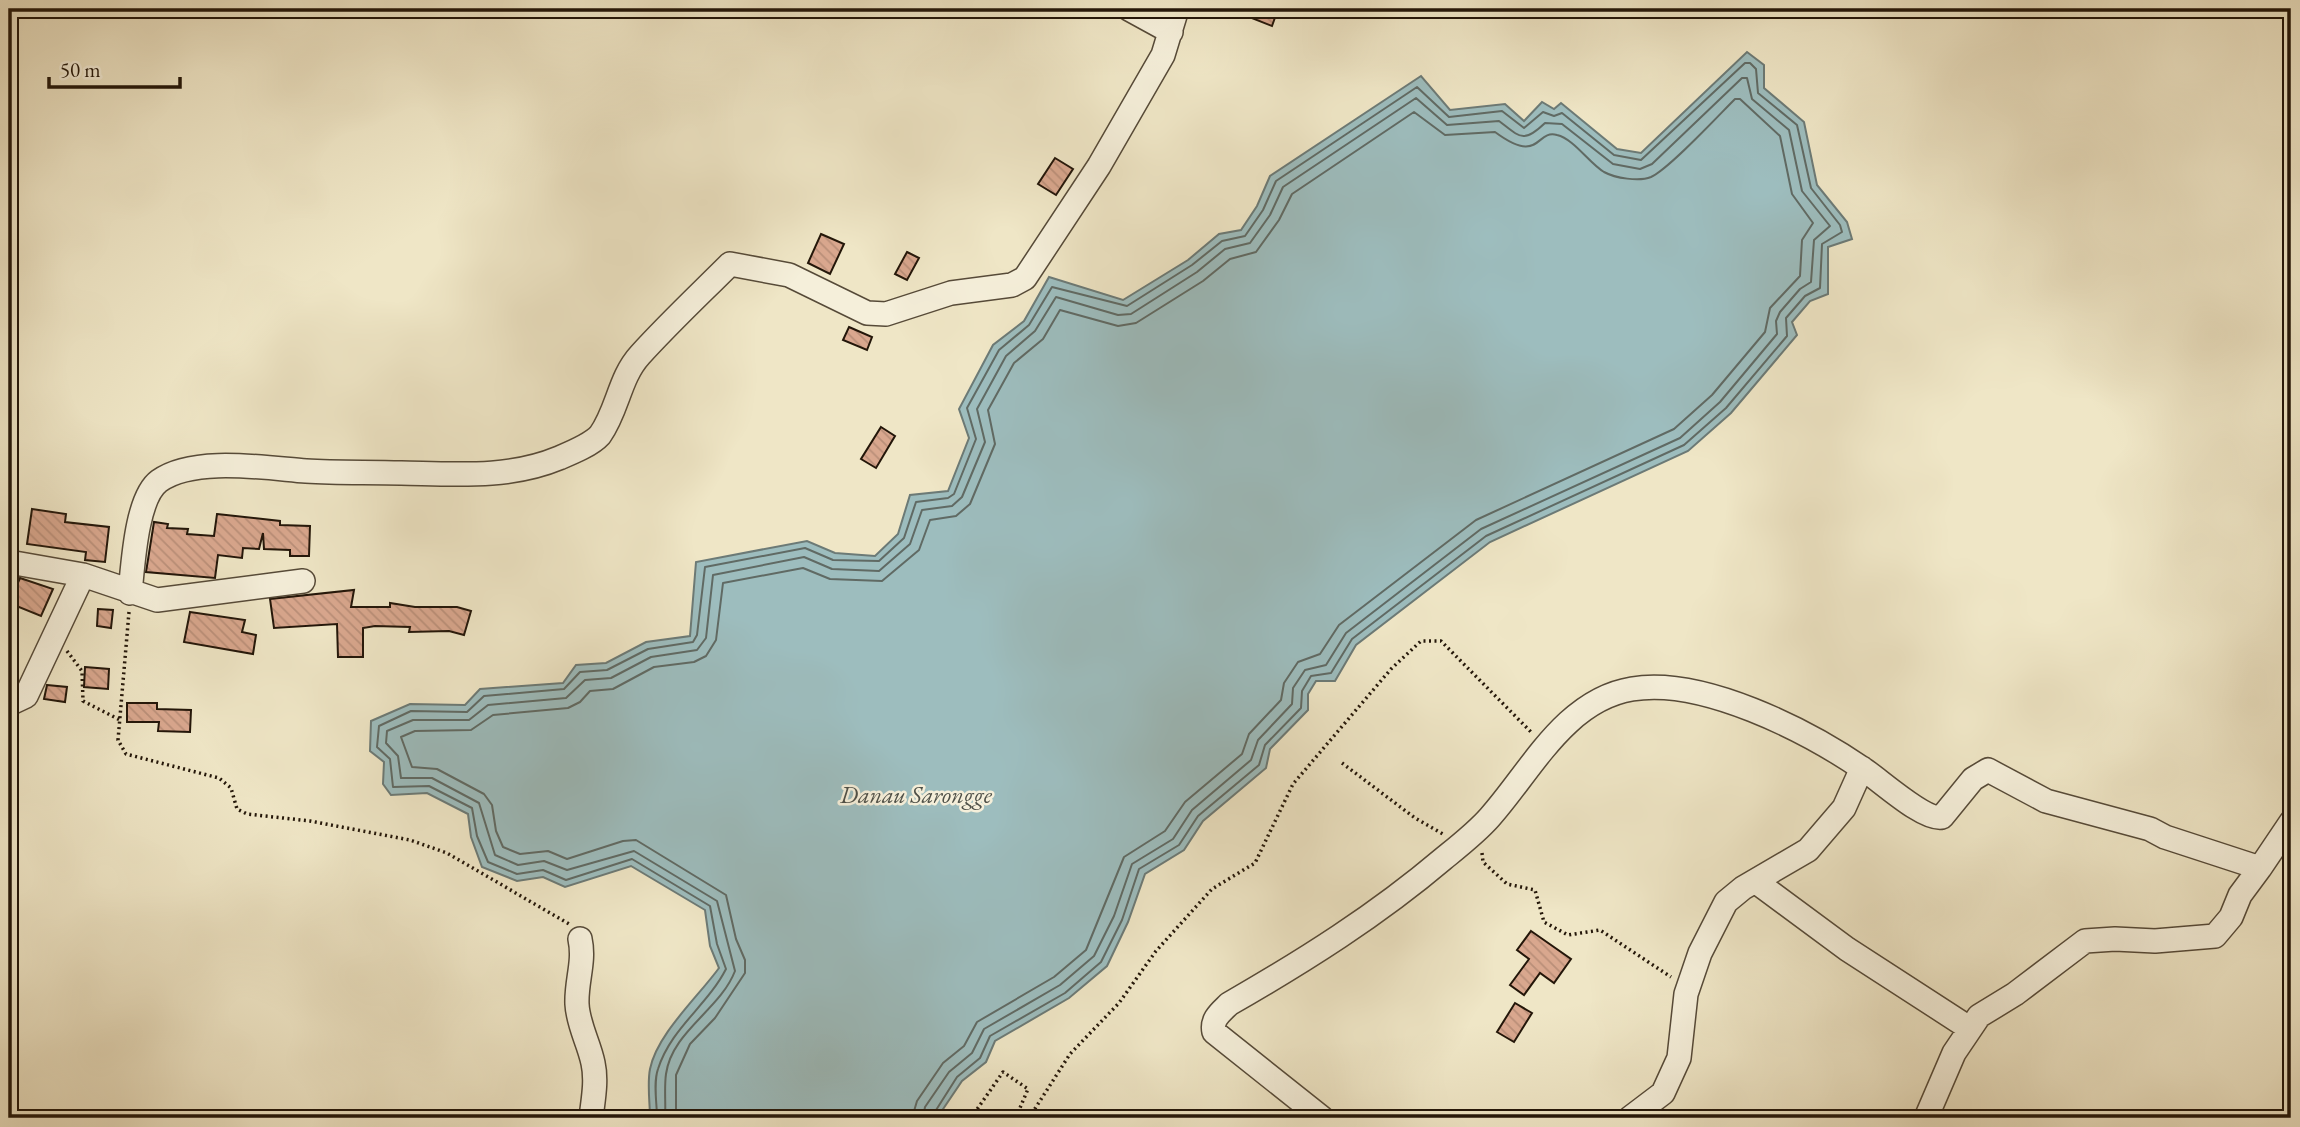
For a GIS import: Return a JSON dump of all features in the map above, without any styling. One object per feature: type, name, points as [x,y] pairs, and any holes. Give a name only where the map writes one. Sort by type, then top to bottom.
[{"type":"street","points":[[1129,9],[1171,32]]},
{"type":"street","points":[[130,593],[138,534],[146,503],[158,481],[175,474],[203,467],[230,466],[347,473],[486,474],[532,468],[589,443],[599,436],[624,378],[639,356],[730,264],[789,275],[867,313],[886,314],[951,293],[1012,285],[1025,278],[1093,176],[1163,55],[1177,9]]},
{"type":"street","points":[[9,562],[83,575],[157,600],[303,581]]},
{"type":"street","points":[[9,704],[26,695],[83,575]]},
{"type":"street","points":[[1322,1118],[1214,1032],[1212,1025],[1229,1004],[1373,916],[1480,827],[1546,747],[1596,702],[1631,689],[1651,687],[1706,694],[1761,713],[1862,768],[1899,796],[1935,818],[1942,817],[1973,779],[1988,770],[2046,801],[2150,829],[2165,837],[2260,868]]},
{"type":"street","points":[[1630,1118],[1663,1093],[1679,1058],[1690,982],[1700,953],[1726,902],[1755,881],[1808,850],[1828,829],[1851,796],[1862,768]]},
{"type":"street","points":[[1926,1118],[1954,1053],[1979,1016],[2015,994],[2085,942],[2115,939],[2155,941],[2215,936],[2231,918],[2240,895],[2291,822]]},
{"type":"street","points":[[1755,881],[1847,949],[1969,1028]]},
{"type":"street","points":[[580,939],[584,957],[577,1001],[579,1021],[593,1063],[595,1086],[591,1118]]},
{"type":"path","points":[[130,593],[118,740],[126,754],[219,778],[231,788],[234,806],[241,812],[381,833],[447,853],[570,925],[580,939]]},
{"type":"path","points":[[55,635],[82,671],[83,701],[120,719]]},
{"type":"path","points":[[971,1118],[1003,1072],[1028,1089],[1017,1115],[1029,1118],[1070,1054],[1119,1003],[1156,951],[1212,889],[1255,863],[1293,784],[1391,669],[1421,641],[1441,641],[1546,747]]},
{"type":"path","points":[[1342,763],[1423,824],[1460,844]]},
{"type":"path","points":[[1480,827],[1483,862],[1507,884],[1535,890],[1544,922],[1568,935],[1600,930],[1624,943],[1668,976],[1690,982]]},
{"type":"water","name":"Danau Sarongge","points":[[1747,52],[1764,65],[1764,88],[1804,122],[1817,185],[1847,222],[1852,239],[1828,247],[1828,294],[1810,301],[1792,322],[1797,335],[1731,413],[1688,451],[1490,542],[1356,645],[1335,681],[1316,681],[1308,694],[1308,710],[1270,749],[1266,768],[1203,821],[1184,850],[1145,874],[1128,922],[1107,966],[1069,998],[995,1041],[986,1062],[962,1081],[937,1118],[650,1118],[649,1081],[654,1056],[669,1029],[719,968],[710,946],[705,910],[631,866],[565,887],[543,877],[517,881],[482,867],[471,837],[468,814],[427,793],[391,795],[383,784],[384,762],[370,751],[371,721],[410,704],[465,705],[480,689],[563,683],[576,665],[606,663],[646,642],[690,636],[696,562],[807,541],[835,553],[875,556],[898,534],[910,495],[948,491],[969,438],[959,409],[993,345],[1024,321],[1049,277],[1123,300],[1188,260],[1219,234],[1241,230],[1257,206],[1270,176],[1421,76],[1450,110],[1505,104],[1524,121],[1542,102],[1554,109],[1561,103],[1617,149],[1641,153]]},
{"type":"building","points":[[1229,9],[1278,9],[1272,26]]},
{"type":"building","points":[[1055,158],[1073,169],[1056,195],[1038,184]]},
{"type":"building","points":[[821,234],[844,244],[830,274],[808,263]]},
{"type":"building","points":[[907,252],[919,258],[907,280],[895,274]]},
{"type":"building","points":[[849,327],[872,337],[867,350],[843,340]]},
{"type":"building","points":[[881,427],[895,436],[876,468],[861,459]]},
{"type":"building","points":[[32,509],[66,514],[65,522],[109,527],[105,562],[85,560],[86,552],[27,544]]},
{"type":"building","points":[[217,514],[280,521],[280,525],[310,526],[309,556],[290,556],[290,550],[264,549],[263,533],[259,549],[243,548],[242,558],[218,555],[215,578],[146,572],[154,522],[168,524],[167,528],[188,529],[187,534],[214,536]]},
{"type":"building","points":[[20,578],[53,589],[41,616],[9,603]]},
{"type":"building","points":[[354,590],[351,607],[390,607],[390,603],[415,607],[457,607],[471,611],[464,635],[449,631],[409,632],[410,627],[363,628],[363,657],[338,657],[337,624],[274,628],[270,599]]},
{"type":"building","points":[[98,609],[113,610],[111,628],[97,626]]},
{"type":"building","points":[[190,612],[245,620],[242,632],[256,635],[253,654],[184,642]]},
{"type":"building","points":[[85,667],[109,669],[108,689],[84,687]]},
{"type":"building","points":[[47,685],[67,687],[65,702],[44,699]]},
{"type":"building","points":[[127,703],[157,703],[157,709],[191,710],[190,732],[158,731],[159,722],[127,722]]},
{"type":"building","points":[[1531,931],[1571,959],[1554,983],[1540,973],[1524,995],[1510,985],[1529,959],[1517,950]]},
{"type":"building","points":[[1515,1003],[1532,1013],[1514,1042],[1497,1032]]}]
